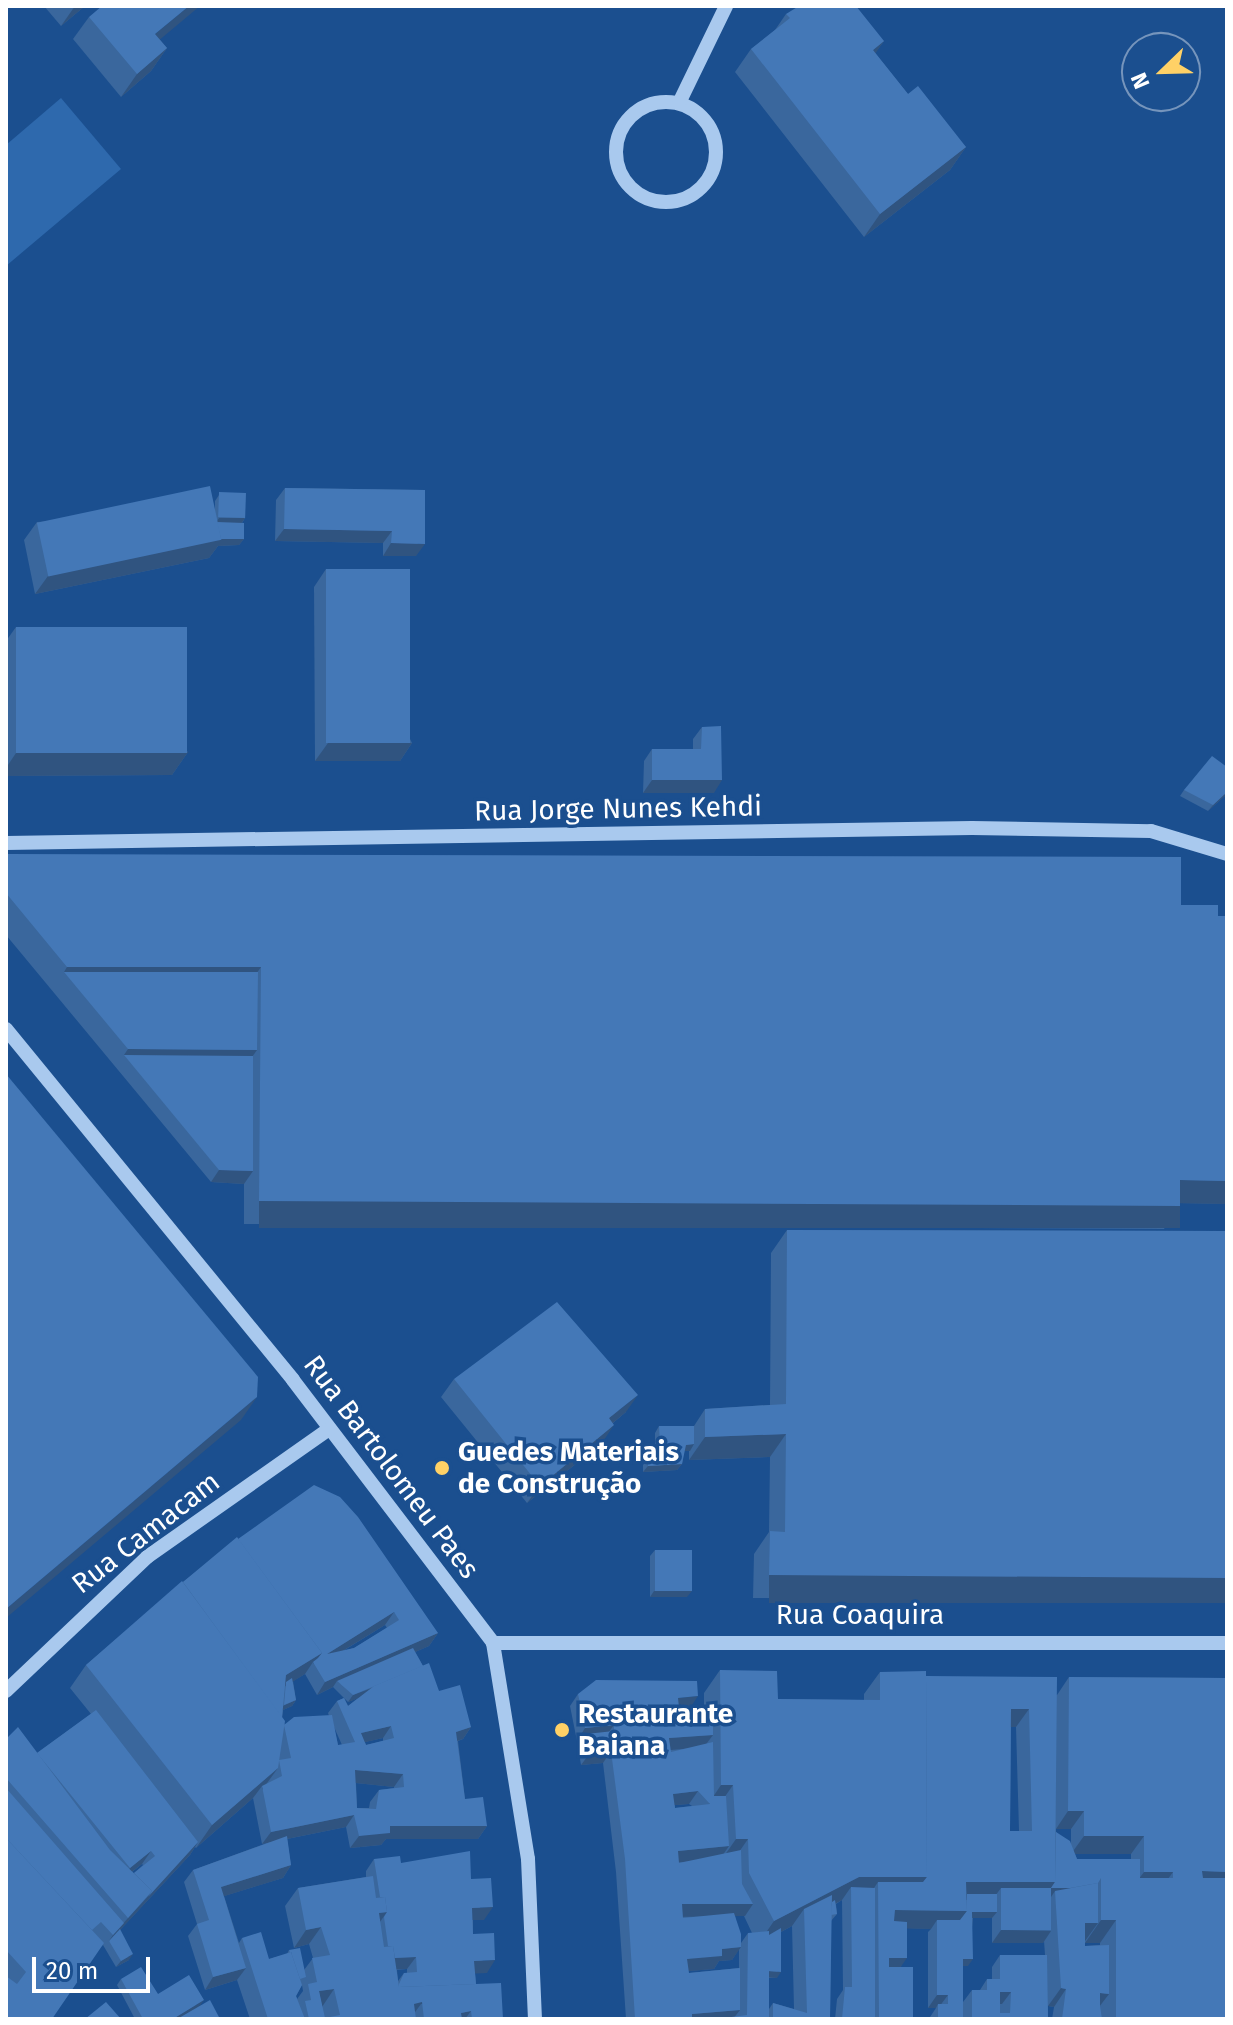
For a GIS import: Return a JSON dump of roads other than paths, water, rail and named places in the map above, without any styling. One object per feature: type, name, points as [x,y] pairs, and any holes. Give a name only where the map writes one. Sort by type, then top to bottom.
[{"type":"street","points":[[679,103],[726,6]]},
{"type":"street","points":[[679,103],[708,123],[717,156],[702,188],[688,198],[653,201],[625,181],[616,147],[626,123],[645,106],[679,103]]},
{"type":"street","name":"Rua Jorge Nunes Kehdi","points":[[6,843],[972,828],[1151,831],[1227,854]]},
{"type":"street","name":"Rua Bartolomeu Paes","points":[[6,1029],[329,1429],[493,1643],[528,1859],[535,2019]]},
{"type":"street","name":"Rua Camacam","points":[[6,1691],[147,1557],[329,1429]]},
{"type":"street","name":"Rua Coaquira","points":[[493,1643],[1227,1643]]},
{"type":"place","name":"Guedes Materiais de Construção","points":[[442,1468]]},
{"type":"place","name":"Restaurante Baiana","points":[[562,1730]]}]
